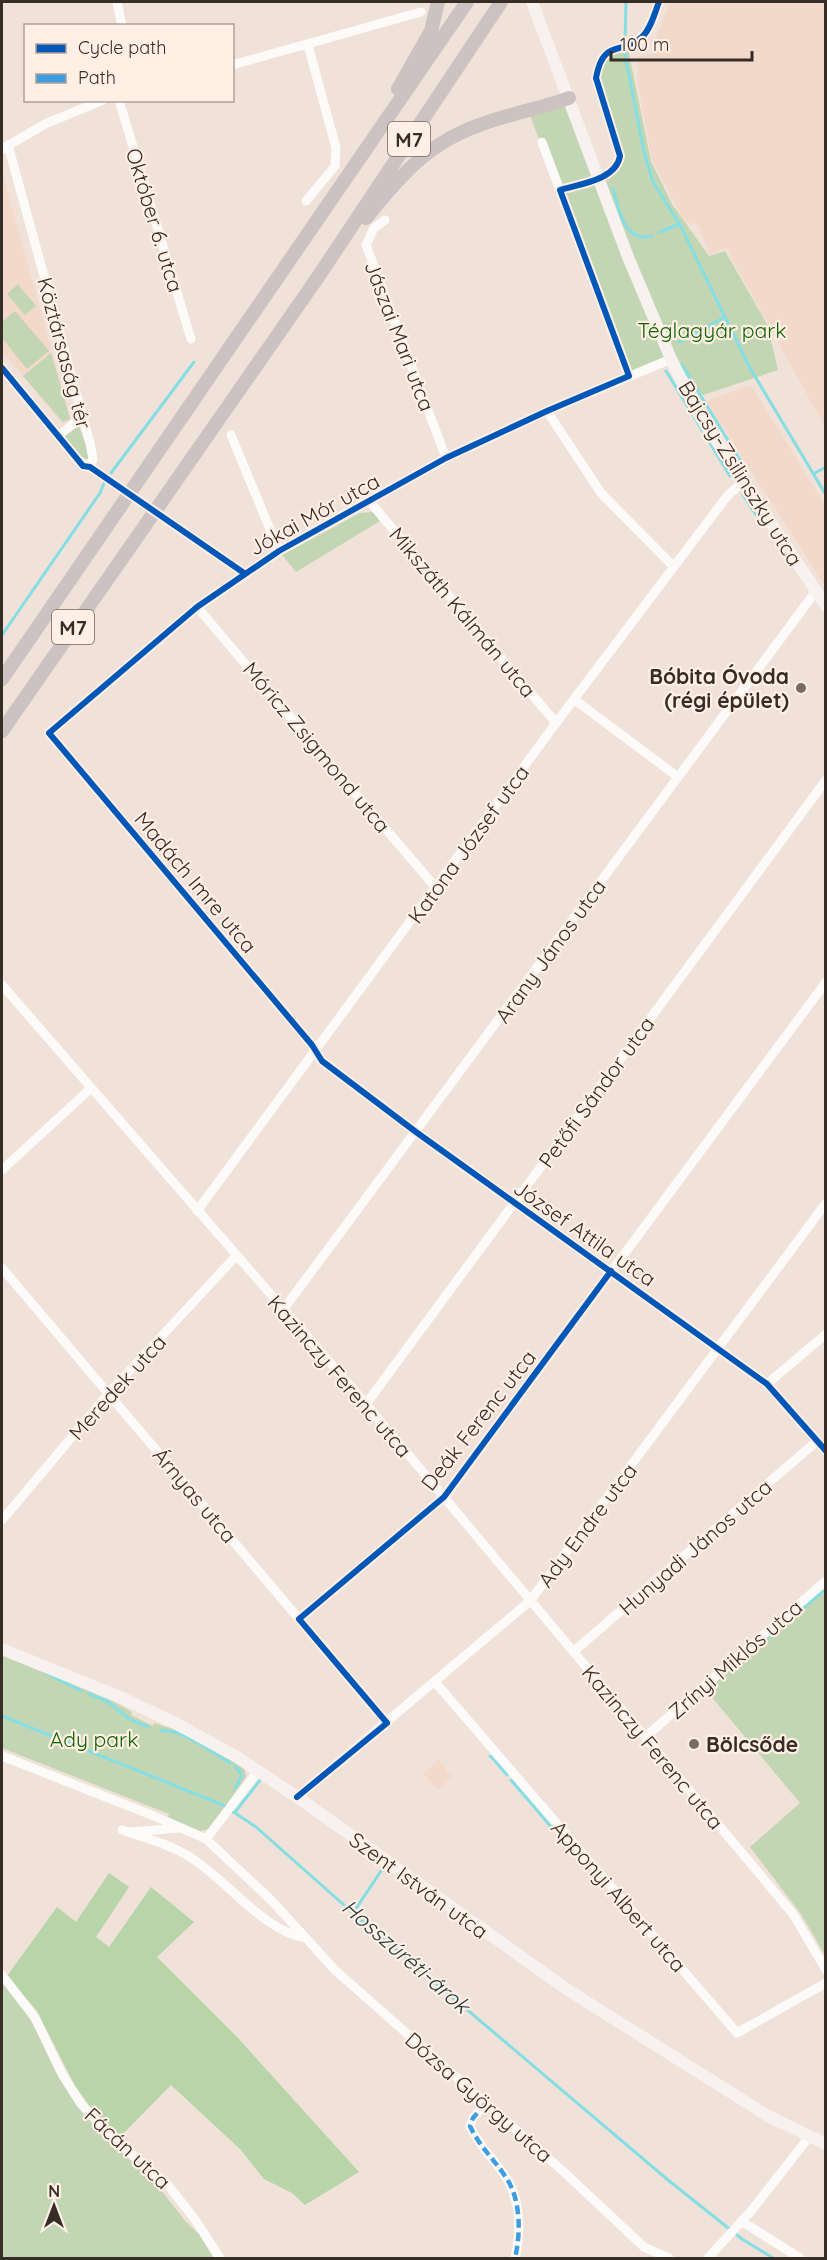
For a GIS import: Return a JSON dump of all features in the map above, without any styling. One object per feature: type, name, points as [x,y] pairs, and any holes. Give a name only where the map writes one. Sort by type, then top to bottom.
[{"type":"highway","points":[[347,180],[365,139],[418,58],[431,31],[438,2]]},
{"type":"highway","name":"M7","points":[[2,679],[347,180],[467,2]]},
{"type":"highway","name":"M7","points":[[2,730],[318,277],[501,2]]},
{"type":"highway","points":[[318,277],[338,260],[366,217],[391,189],[440,144],[480,126],[569,98]]},
{"type":"main road","name":"Bajcsy-Zsilinszky utca","points":[[532,2],[671,359],[698,413],[825,606]]},
{"type":"main road","name":"Szent István utca","points":[[2,1649],[62,1671],[149,1711],[204,1739],[258,1771],[568,1990],[661,2051],[768,2116],[825,2144]]},
{"type":"street","points":[[117,2],[122,24]]},
{"type":"street","points":[[599,178],[615,168],[620,156],[596,78],[601,57],[615,47],[637,40],[645,34],[658,2]]},
{"type":"street","points":[[234,64],[421,12]]},
{"type":"street","points":[[306,201],[335,166],[336,148],[308,45]]},
{"type":"street","name":"Köztársaság tér","points":[[2,368],[83,466],[90,467],[93,459],[90,443],[5,147],[45,124],[98,102]]},
{"type":"street","name":"Október 6. utca","points":[[120,102],[190,339]]},
{"type":"street","points":[[542,142],[629,376]]},
{"type":"street","name":"Jászai Mari utca","points":[[385,220],[374,228],[366,245],[447,458]]},
{"type":"street","name":"Jókai Mór utca","points":[[49,733],[197,607],[279,551],[447,458],[547,411],[671,359]]},
{"type":"street","points":[[547,411],[601,493],[674,567]]},
{"type":"street","points":[[59,435],[81,418]]},
{"type":"street","name":"Jókai Mór utca","points":[[231,435],[279,551]]},
{"type":"street","points":[[90,467],[105,477]]},
{"type":"street","name":"Katona József utca","points":[[197,1211],[316,1053],[556,723],[728,495],[744,482]]},
{"type":"street","name":"Mikszáth Kálmán utca","points":[[370,502],[556,723]]},
{"type":"street","name":"Arany János utca","points":[[283,1310],[816,591]]},
{"type":"street","name":"Móricz Zsigmond utca","points":[[197,607],[436,888]]},
{"type":"street","points":[[575,700],[678,777]]},
{"type":"street","name":"Madách Imre utca","points":[[49,733],[316,1053]]},
{"type":"street","name":"Petőfi Sándor utca","points":[[366,1404],[825,780]]},
{"type":"street","name":"Deák Ferenc utca","points":[[299,1619],[444,1497],[825,982]]},
{"type":"street","name":"Kazinczy Ferenc utca","points":[[2,985],[366,1404],[794,1914],[825,1970]]},
{"type":"street","name":"József Attila utca","points":[[316,1053],[322,1061],[416,1132],[767,1384],[825,1451]]},
{"type":"street","points":[[2,1170],[90,1089]]},
{"type":"street","name":"Ady Endre utca","points":[[297,1797],[530,1601],[825,1203]]},
{"type":"street","name":"Meredek utca","points":[[2,1520],[109,1393],[236,1256]]},
{"type":"street","name":"Árnyas utca","points":[[2,1268],[387,1723]]},
{"type":"street","points":[[767,1384],[825,1334]]},
{"type":"street","name":"Hunyadi János utca","points":[[573,1652],[817,1441]]},
{"type":"street","name":"Zrínyi Miklós utca","points":[[645,1737],[825,1581]]},
{"type":"street","name":"Apponyi Albert utca","points":[[435,1682],[737,2033],[825,1983]]},
{"type":"street","name":"Dózsa György utca","points":[[2,1756],[206,1839],[271,1900],[336,1971],[644,2247],[669,2259]]},
{"type":"street","points":[[206,1839],[258,1771]]},
{"type":"street","name":"Dózsa György utca","points":[[182,1828],[126,1831],[170,1846],[191,1858],[275,1926],[289,1934],[306,1938]]},
{"type":"street","name":"Fácán utca","points":[[2,1975],[34,2018],[62,2074],[81,2104],[109,2135],[168,2185],[194,2218],[219,2259]]},
{"type":"street","points":[[486,2103],[473,2118],[470,2126],[481,2147],[506,2177],[514,2196],[518,2216],[515,2259]]},
{"type":"street","points":[[708,2259],[808,2137]]},
{"type":"street","points":[[741,2221],[800,2259]]},
{"type":"street","points":[[643,2259],[644,2247]]},
{"type":"shaded area","points":[[670,2],[825,2],[825,427],[726,248],[710,254],[698,225],[684,221],[652,160],[638,84],[637,57],[657,52],[655,40]]},
{"type":"shaded area","points":[[2,172],[71,419],[63,424],[2,351]]},
{"type":"shaded area","points":[[751,385],[825,505],[825,586],[706,401]]},
{"type":"shaded area","points":[[438,1760],[452,1777],[438,1790],[424,1774]]},
{"type":"green space","name":"Téglagyár park","points":[[627,44],[651,161],[672,204],[709,256],[725,251],[767,324],[778,370],[703,395],[671,359],[629,376],[529,113],[569,98],[599,178],[619,162],[596,78],[598,65]]},
{"type":"green space","points":[[18,284],[36,306],[25,315],[7,294]]},
{"type":"green space","points":[[15,311],[49,351],[27,369],[2,338],[2,322]]},
{"type":"green space","points":[[51,353],[70,419],[63,422],[23,376]]},
{"type":"green space","points":[[79,426],[89,454],[88,459],[83,459],[65,438],[65,435]]},
{"type":"green space","points":[[373,512],[380,521],[296,572],[282,555],[360,513]]},
{"type":"green space","points":[[825,1586],[825,1955],[801,1914],[750,1847],[800,1803],[705,1689]]},
{"type":"green space","name":"Ady park","points":[[2,1653],[114,1702],[132,1712],[131,1715],[153,1726],[154,1723],[173,1729],[244,1767],[246,1777],[209,1829],[200,1831],[168,1817],[169,1814],[2,1748]]},
{"type":"green space","points":[[109,1873],[129,1887],[96,1937],[109,1947],[151,1887],[194,1922],[157,1957],[238,2038],[359,2172],[305,2205],[292,2193],[264,2179],[241,2150],[171,2085],[121,2136],[96,2115],[74,2084],[37,2011],[7,1976],[57,1907],[76,1922]]},
{"type":"green space","points":[[2,1970],[32,2019],[82,2112],[130,2160],[146,2171],[186,2222],[200,2235],[213,2258],[2,2258]]},
{"type":"waterway","name":"Hosszúréti-árok","points":[[625,43],[626,2]]},
{"type":"waterway","name":"Hosszúréti-árok","points":[[624,50],[644,152],[653,182],[680,225],[750,368],[826,495]]},
{"type":"waterway","points":[[613,189],[624,223],[629,230],[635,235],[652,236]]},
{"type":"waterway","points":[[660,232],[679,224]]},
{"type":"waterway","points":[[679,342],[725,317]]},
{"type":"waterway","points":[[111,473],[194,362]]},
{"type":"waterway","points":[[682,365],[746,470]]},
{"type":"waterway","points":[[666,371],[730,476]]},
{"type":"waterway","points":[[813,474],[826,467]]},
{"type":"waterway","points":[[2,635],[100,493],[105,481]]},
{"type":"waterway","points":[[743,495],[757,516]]},
{"type":"waterway","points":[[744,1657],[826,1589]]},
{"type":"waterway","points":[[46,1673],[81,1691]]},
{"type":"waterway","points":[[89,1694],[107,1701],[128,1718]]},
{"type":"waterway","name":"Hosszúréti-árok","points":[[2,1716],[223,1805],[256,1827],[353,1913],[668,2180],[742,2239],[773,2258]]},
{"type":"waterway","points":[[131,1720],[148,1727]]},
{"type":"waterway","points":[[161,1731],[186,1737],[230,1763]]},
{"type":"waterway","points":[[490,1756],[493,1759]]},
{"type":"waterway","points":[[495,1761],[507,1775]]},
{"type":"waterway","points":[[235,1766],[241,1774]]},
{"type":"waterway","points":[[235,1788],[241,1777]]},
{"type":"waterway","points":[[235,1812],[261,1779]]},
{"type":"waterway","points":[[511,1780],[553,1829]]},
{"type":"waterway","points":[[353,1913],[381,1871]]},
{"type":"marked path","points":[[486,2103],[473,2118],[470,2126],[505,2176],[514,2195],[519,2227],[515,2258]]},
{"type":"cycle path","points":[[659,2],[645,34],[634,43],[608,52],[599,66],[596,78],[620,156],[617,164],[605,176],[560,190],[629,376],[446,458],[279,551],[197,607],[49,733],[312,1045],[322,1061],[416,1132],[767,1384],[826,1451]]},
{"type":"cycle path","points":[[2,368],[83,466],[90,467],[244,573]]},
{"type":"cycle path","points":[[297,1797],[387,1723],[299,1619],[444,1497],[611,1271]]},
{"type":"place","name":"Bóbita Óvoda (régi épület)","points":[[801,688]]},
{"type":"place","name":"Bölcsőde","points":[[694,1744]]}]
